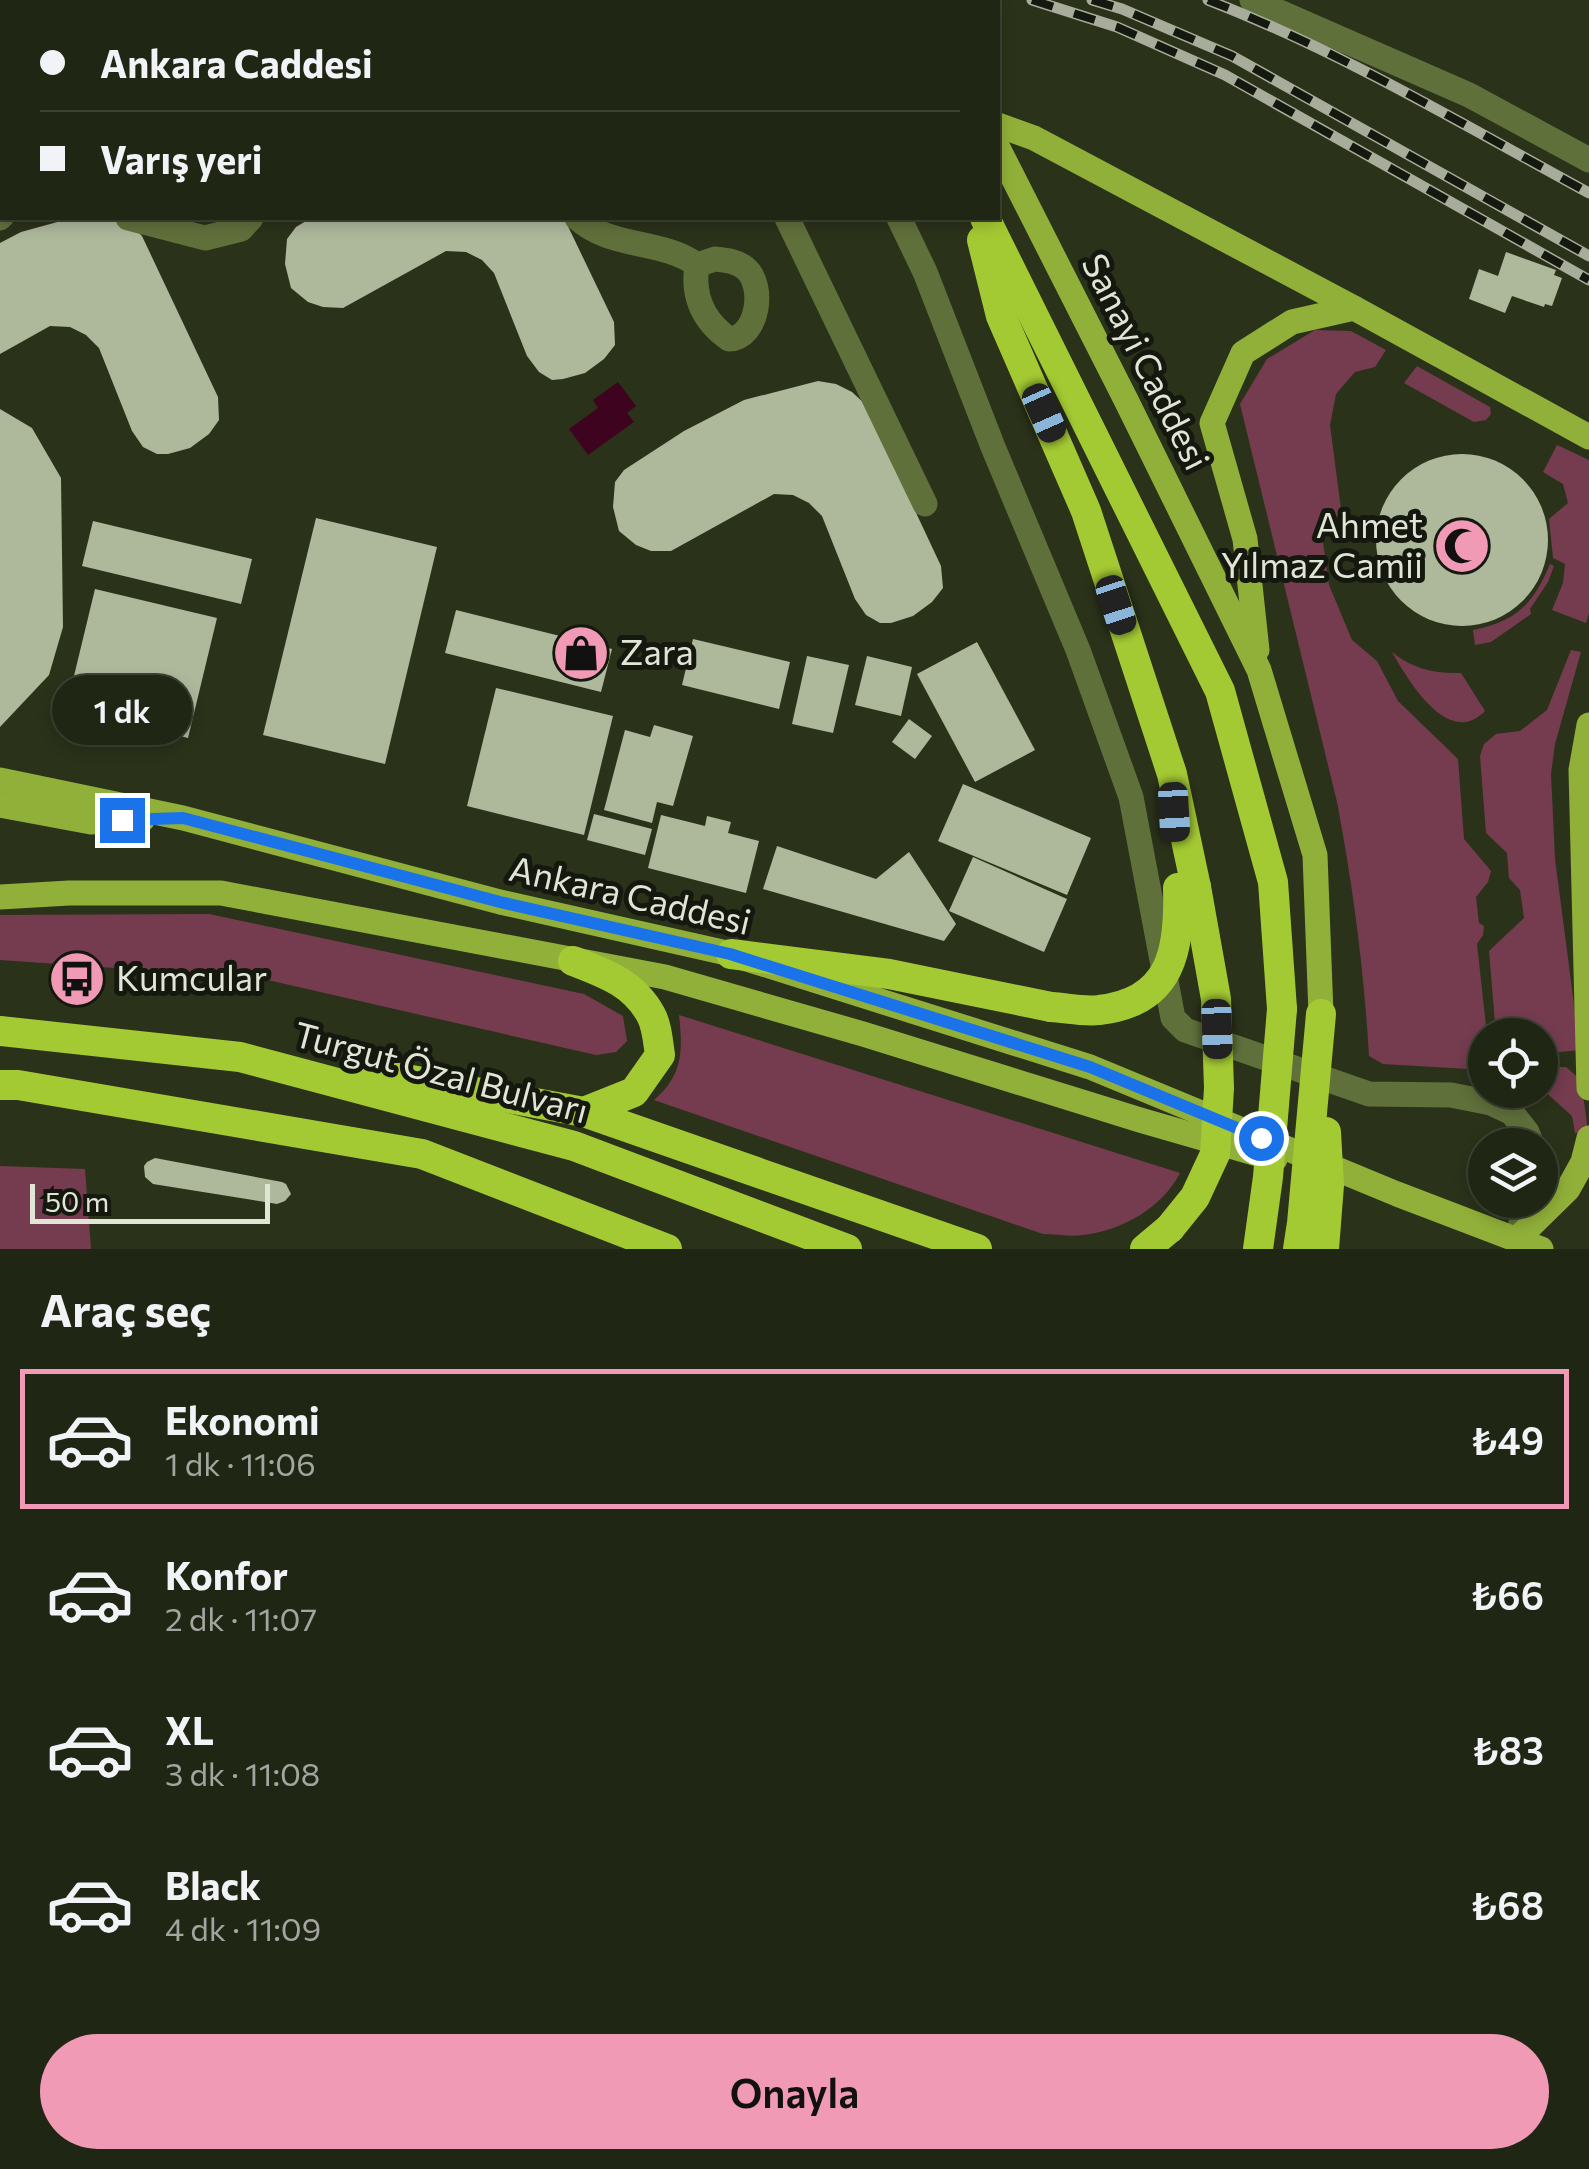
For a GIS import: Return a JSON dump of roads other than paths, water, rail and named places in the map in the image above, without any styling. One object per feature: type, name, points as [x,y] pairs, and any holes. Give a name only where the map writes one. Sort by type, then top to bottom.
[{"type":"highway","points":[[981,220],[1001,316],[1086,511],[1172,774],[1187,888],[1216,999],[1219,1088],[1215,1154],[1195,1197],[1170,1228],[1146,1249]]},
{"type":"highway","points":[[982,220],[1220,692],[1273,882],[1282,1009],[1258,1249]]},
{"type":"highway","points":[[730,954],[889,974],[1052,1007],[1098,1010],[1140,999],[1157,984],[1174,956],[1187,888]]},
{"type":"highway","points":[[573,961],[616,978],[633,990],[653,1018],[660,1055],[634,1092],[584,1112]]},
{"type":"highway","points":[[1298,1249],[1320,1014]]},
{"type":"highway","points":[[1320,1014],[1329,1185],[1324,1249]]},
{"type":"highway","name":"Turgut Özal Bulvarı","points":[[0,1031],[240,1057],[574,1146],[847,1249]]},
{"type":"highway","points":[[240,1057],[406,1079],[584,1112],[978,1249]]},
{"type":"highway","points":[[0,1085],[422,1154],[667,1249]]},
{"type":"main road","points":[[1000,126],[1034,138],[1589,438]]},
{"type":"main road","name":"Sanayi Caddesi","points":[[1003,158],[1259,670],[1315,855],[1320,1014]]},
{"type":"main road","points":[[1259,670],[1245,539],[1212,423],[1243,353],[1292,322],[1354,308]]},
{"type":"main road","points":[[1589,725],[1581,770],[1589,1088]]},
{"type":"main road","name":"Ankara Caddesi","points":[[0,780],[183,818],[500,902],[730,954],[1090,1067],[1529,1244]]},
{"type":"main road","points":[[0,805],[92,822],[183,818]]},
{"type":"main road","name":"Ankara Caddesi","points":[[0,896],[70,892],[220,893],[665,977],[1397,1194]]},
{"type":"main road","points":[[1529,1244],[1568,1189],[1583,1162],[1589,1138]]},
{"type":"street","points":[[1252,0],[1470,95],[1589,160]]},
{"type":"street","points":[[136,220],[205,238],[241,229],[250,220]]},
{"type":"street","points":[[579,220],[610,237],[682,253],[697,265]]},
{"type":"street","points":[[788,220],[925,504]]},
{"type":"street","points":[[900,220],[925,272],[1078,650],[1131,797],[1173,1018],[1185,1030],[1369,1094],[1451,1096],[1491,1102],[1512,1113],[1524,1128]]},
{"type":"street","points":[[1528,1218],[1529,1244]]},
{"type":"railway","points":[[1032,0],[1117,27],[1225,75],[1589,280]]},
{"type":"railway","points":[[1092,0],[1232,56],[1589,256]]},
{"type":"railway","points":[[1208,0],[1354,66],[1589,193]]},
{"type":"place","name":"Ahmet Yılmaz Camii","points":[[1462,546]]},
{"type":"place","name":"Zara","points":[[581,653]]},
{"type":"place","name":"Kumcular","points":[[77,979]]}]
